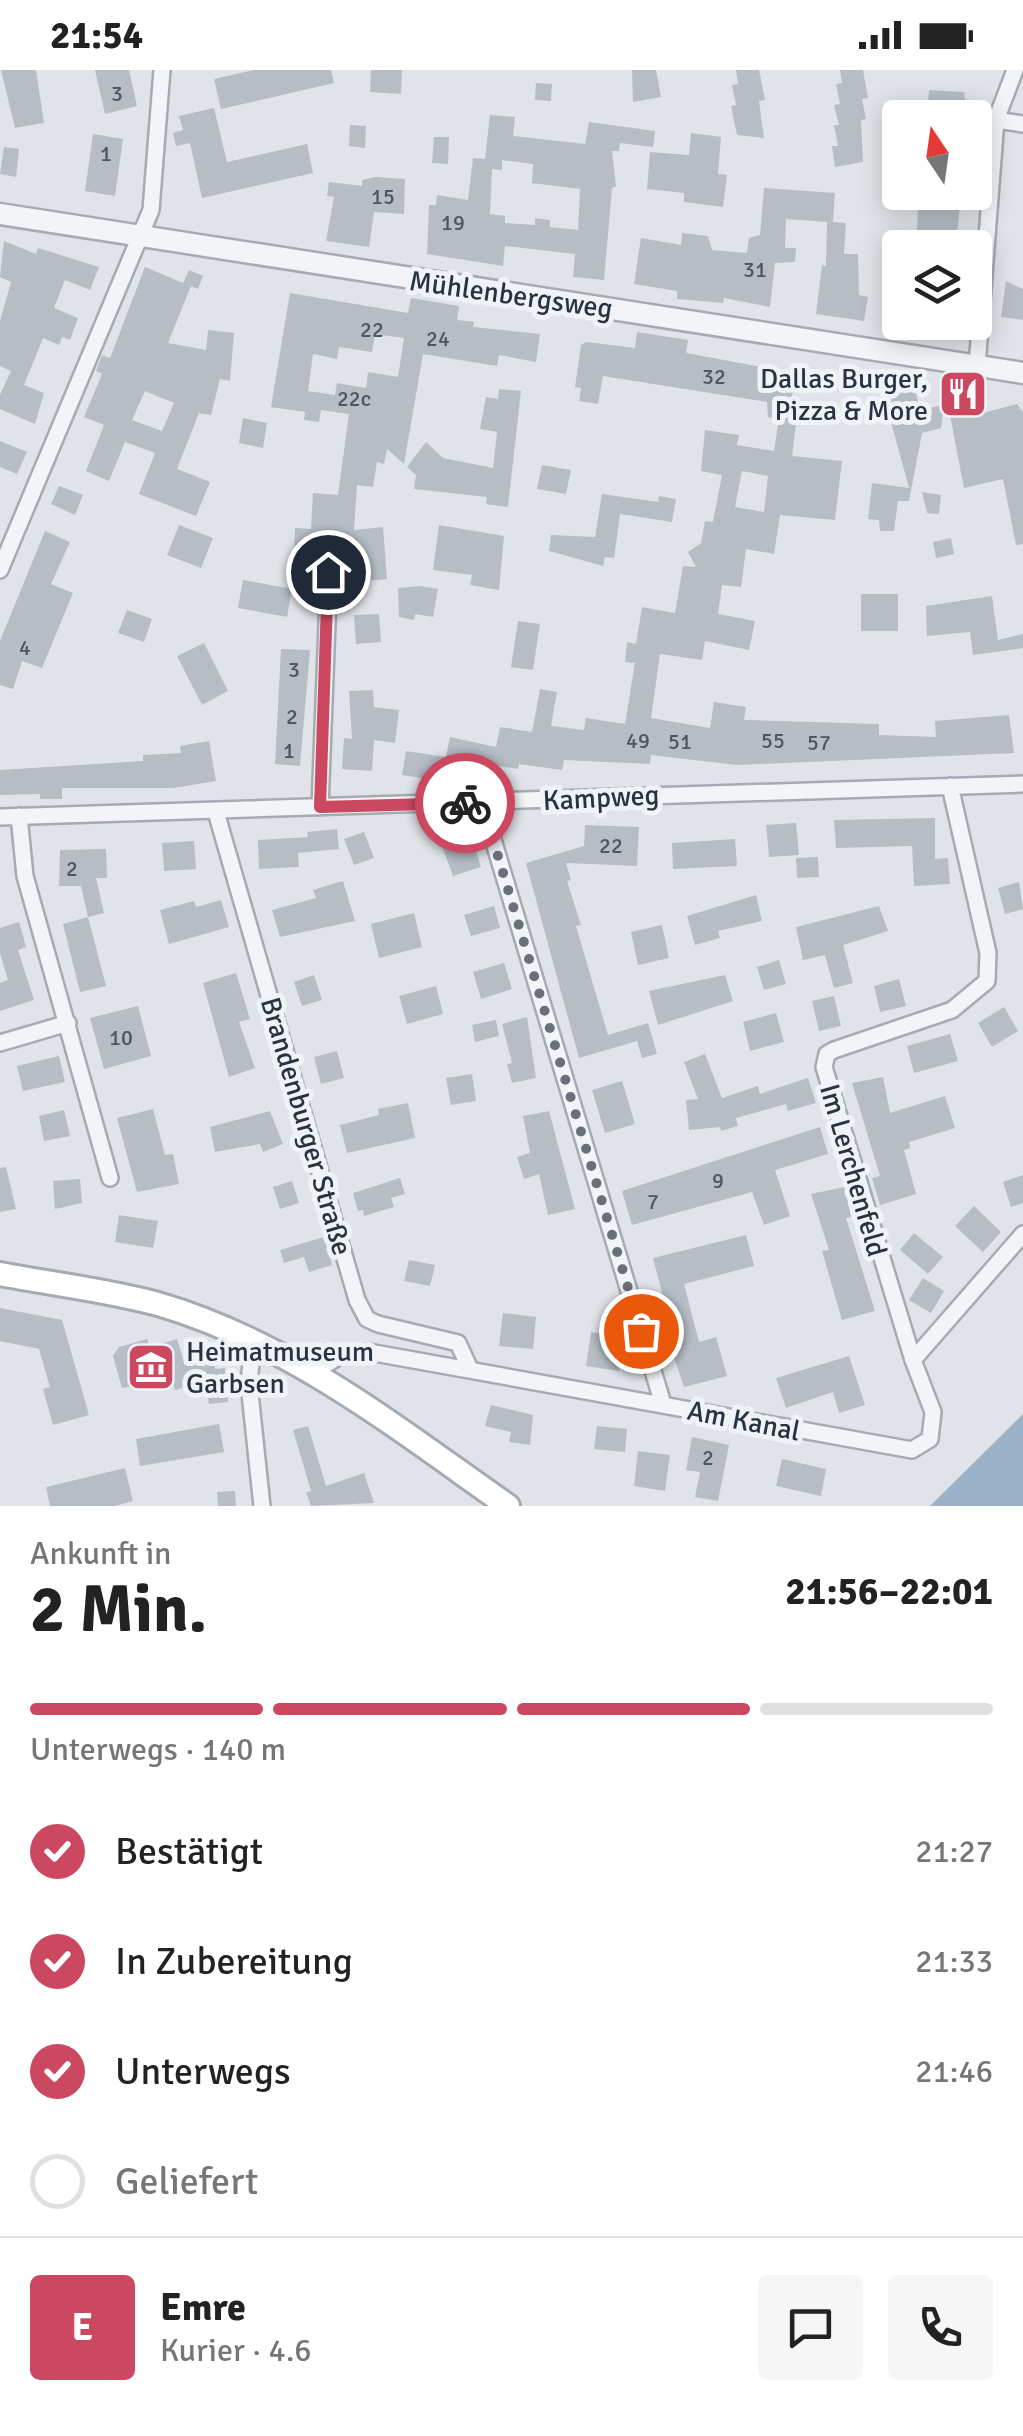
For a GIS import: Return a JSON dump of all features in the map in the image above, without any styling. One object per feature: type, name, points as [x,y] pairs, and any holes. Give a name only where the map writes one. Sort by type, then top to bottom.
[{"type":"main road","points":[[0,1274],[156,1304],[252,1341],[313,1373],[508,1506]]},
{"type":"street","points":[[0,570],[152,210],[162,70]]},
{"type":"street","points":[[976,366],[996,120],[1014,70]]},
{"type":"street","points":[[996,120],[1023,124]]},
{"type":"street","name":"Mühlenbergsweg","points":[[0,214],[1023,373]]},
{"type":"street","points":[[320,807],[328,572]]},
{"type":"street","name":"Kampweg","points":[[0,817],[1023,784]]},
{"type":"street","name":"Im Lerchenfeld","points":[[913,1360],[824,1067],[827,1054],[834,1050],[952,1010],[988,981],[988,953],[950,786]]},
{"type":"street","points":[[482,803],[662,1404]]},
{"type":"street","name":"Brandenburger Straße","points":[[216,812],[358,1300],[367,1319],[378,1324],[458,1343],[470,1369]]},
{"type":"street","points":[[19,816],[25,876],[110,1178]]},
{"type":"street","points":[[0,1043],[68,1023]]},
{"type":"street","points":[[913,1360],[1023,1234]]},
{"type":"street","points":[[252,1341],[248,1384],[262,1506]]},
{"type":"street","name":"Am Kanal","points":[[313,1373],[355,1352],[470,1369],[912,1450],[930,1439],[935,1422],[913,1360]]},
{"type":"water","points":[[1023,1414],[1023,1506],[930,1506]]},
{"type":"building","points":[[1,70],[36,70],[44,123],[15,128]]},
{"type":"building","points":[[95,70],[129,70],[137,106],[105,114]]},
{"type":"building","points":[[254,70],[331,70],[334,83],[221,109],[214,79]]},
{"type":"building","points":[[371,70],[402,70],[401,94],[370,92]]},
{"type":"building","points":[[632,70],[656,70],[661,97],[633,102]]},
{"type":"building","points":[[736,70],[759,70],[765,100],[759,101],[764,138],[737,135],[731,106],[736,105],[732,85],[738,84]]},
{"type":"building","points":[[840,70],[863,70],[868,98],[862,99],[866,119],[861,120],[863,162],[835,167],[832,146],[838,146],[834,125],[839,125],[834,105],[840,104],[836,84],[842,83]]},
{"type":"building","points":[[536,83],[552,84],[551,101],[535,100]]},
{"type":"building","points":[[929,90],[964,92],[965,100],[928,100]]},
{"type":"building","points":[[214,108],[227,162],[307,144],[313,173],[202,198],[190,143],[176,146],[173,133],[183,130],[179,116]]},
{"type":"building","points":[[490,115],[515,117],[513,136],[585,144],[589,122],[655,131],[653,147],[620,143],[619,151],[612,151],[616,186],[612,188],[604,280],[573,277],[575,254],[505,246],[503,266],[427,254],[429,205],[436,205],[437,195],[468,200],[473,158],[485,159]],"holes":[[[502,160],[533,164],[532,183],[580,189],[578,230],[550,227],[550,220],[535,218],[535,225],[505,223],[505,216],[490,214],[492,169],[502,170]]]},
{"type":"building","points":[[350,125],[366,126],[365,148],[349,146]]},
{"type":"building","points":[[691,133],[721,137],[718,174],[727,175],[723,207],[684,202],[684,193],[647,189],[650,152],[689,155]]},
{"type":"building","points":[[93,134],[123,139],[115,196],[85,191]]},
{"type":"building","points":[[434,137],[449,137],[448,164],[432,163]]},
{"type":"building","points":[[4,147],[19,149],[16,177],[0,174]]},
{"type":"building","points":[[405,179],[404,214],[374,212],[369,247],[326,241],[334,197],[327,196],[329,182],[362,186],[362,180]]},
{"type":"building","points":[[764,188],[835,193],[833,222],[846,223],[844,254],[858,254],[859,295],[868,297],[864,321],[816,314],[822,265],[826,266],[827,222],[786,219],[785,248],[796,248],[795,262],[775,263],[770,307],[724,298],[723,303],[677,299],[677,291],[634,284],[641,238],[681,245],[682,233],[708,236],[712,250],[747,253],[749,238],[760,235]]},
{"type":"building","points":[[918,210],[959,210],[958,230],[917,230]]},
{"type":"building","points":[[4,241],[36,254],[38,248],[99,267],[90,290],[65,280],[54,308],[78,318],[70,340],[62,337],[59,345],[43,338],[24,385],[44,393],[35,424],[0,409],[0,395],[11,371],[0,366],[0,321],[11,282],[0,277]]},
{"type":"building","points":[[145,267],[183,283],[189,270],[203,276],[198,289],[191,286],[168,343],[206,350],[208,330],[234,333],[230,381],[220,379],[211,415],[199,413],[177,469],[210,482],[196,516],[139,494],[155,453],[125,442],[109,481],[86,471],[104,425],[84,417],[102,374],[96,371],[102,355],[110,358]],"holes":[[[145,391],[174,403],[162,431],[132,420]]]},
{"type":"building","points":[[1006,281],[1023,289],[1023,320],[1001,317]]},
{"type":"building","points":[[290,293],[408,313],[411,298],[459,306],[457,320],[474,322],[473,327],[540,334],[536,362],[499,355],[497,366],[423,354],[404,464],[387,449],[384,464],[377,462],[373,487],[357,485],[354,530],[383,527],[387,579],[353,582],[351,557],[294,555],[295,528],[311,529],[313,493],[338,495],[349,414],[321,410],[319,422],[304,420],[305,412],[271,407]],"holes":[[[375,334],[404,338],[398,377],[368,372],[366,388],[337,383],[335,395],[308,391],[313,354],[337,359],[339,347],[372,352]]]},
{"type":"building","points":[[637,332],[688,340],[686,353],[793,373],[792,398],[799,399],[792,456],[842,461],[835,520],[780,515],[774,554],[746,549],[741,587],[722,585],[718,614],[755,621],[749,650],[705,641],[702,660],[660,654],[651,718],[710,728],[714,702],[746,707],[744,720],[879,724],[879,735],[936,737],[935,721],[1009,715],[1014,753],[737,765],[651,755],[650,764],[564,760],[562,770],[519,764],[518,769],[475,762],[472,779],[429,770],[428,779],[402,775],[406,751],[446,757],[450,737],[496,747],[500,727],[532,732],[540,689],[557,692],[551,726],[584,730],[586,718],[625,724],[635,663],[625,662],[627,642],[636,644],[642,607],[675,613],[683,566],[696,567],[688,552],[701,543],[705,521],[713,522],[722,475],[701,471],[705,430],[739,435],[737,445],[774,451],[779,419],[768,417],[767,402],[603,376],[598,404],[579,401],[581,388],[575,387],[581,345],[586,342],[635,348]],"holes":[[[742,471],[768,476],[764,512],[735,507]]]},
{"type":"building","points":[[866,369],[882,371],[881,384],[865,383]]},
{"type":"building","points":[[944,384],[979,390],[983,413],[1017,404],[1023,412],[1023,544],[1016,545],[1003,479],[964,488]]},
{"type":"building","points":[[499,389],[521,391],[508,507],[486,504],[487,497],[414,489],[416,475],[407,467],[426,442],[443,458],[493,468],[497,432],[480,429],[486,397],[498,399]]},
{"type":"building","points":[[915,389],[920,410],[944,405],[941,428],[922,433],[909,501],[898,501],[894,531],[880,531],[879,520],[868,519],[872,483],[909,488],[884,396]]},
{"type":"building","points":[[243,418],[267,423],[263,448],[239,443]]},
{"type":"building","points":[[0,441],[27,452],[17,474],[0,467]]},
{"type":"building","points":[[542,465],[571,470],[566,494],[537,489]]},
{"type":"building","points":[[59,486],[83,495],[75,515],[51,504]]},
{"type":"building","points":[[922,492],[941,495],[939,514],[927,513]]},
{"type":"building","points":[[602,494],[658,502],[659,496],[676,499],[672,522],[620,514],[614,558],[605,557],[603,566],[549,551],[551,535],[595,537]]},
{"type":"building","points":[[179,525],[213,538],[201,568],[167,555]]},
{"type":"building","points":[[439,525],[504,536],[499,590],[470,585],[472,575],[433,570]]},
{"type":"building","points":[[45,531],[70,542],[51,584],[73,593],[42,668],[22,661],[13,689],[0,685],[0,641]]},
{"type":"building","points":[[951,538],[954,554],[936,558],[933,542]]},
{"type":"building","points":[[243,580],[292,589],[287,617],[238,608]]},
{"type":"building","points":[[398,588],[438,589],[433,617],[399,617]]},
{"type":"building","points":[[861,594],[898,594],[898,631],[861,631]]},
{"type":"building","points":[[992,596],[998,640],[1023,634],[1023,648],[973,655],[970,632],[927,636],[926,606]]},
{"type":"building","points":[[127,610],[152,619],[144,642],[118,633]]},
{"type":"building","points":[[379,614],[381,642],[356,644],[354,615]]},
{"type":"building","points":[[518,621],[540,624],[533,670],[511,667]]},
{"type":"building","points":[[204,643],[228,691],[202,705],[177,656]]},
{"type":"building","points":[[281,649],[310,650],[300,766],[275,764]]},
{"type":"building","points":[[373,690],[374,707],[399,710],[395,743],[374,740],[372,771],[342,769],[344,738],[352,739],[349,691]]},
{"type":"building","points":[[209,741],[216,781],[174,788],[62,788],[62,799],[40,799],[40,794],[0,795],[0,770],[143,761],[143,755],[181,753],[180,746]]},
{"type":"building","points":[[935,818],[935,859],[948,858],[950,884],[914,886],[912,846],[836,848],[834,820]]},
{"type":"building","points":[[796,823],[799,855],[769,857],[766,825]]},
{"type":"building","points":[[585,825],[639,827],[637,866],[566,863],[571,880],[567,881],[608,1035],[648,1023],[657,1054],[642,1058],[637,1041],[579,1058],[526,863],[584,846]]},
{"type":"building","points":[[337,829],[339,849],[298,853],[299,867],[259,869],[258,840],[308,837],[307,832]]},
{"type":"building","points":[[364,832],[374,858],[354,865],[344,839]]},
{"type":"building","points":[[470,833],[481,867],[453,876],[441,843]]},
{"type":"building","points":[[735,839],[737,866],[673,869],[672,843]]},
{"type":"building","points":[[194,841],[196,869],[164,871],[162,843]]},
{"type":"building","points":[[106,849],[107,878],[96,878],[104,913],[88,917],[81,886],[59,886],[60,850]]},
{"type":"building","points":[[818,857],[819,877],[797,878],[796,858]]},
{"type":"building","points":[[343,881],[355,921],[280,937],[272,910],[316,898],[313,890]]},
{"type":"building","points":[[1019,882],[1023,909],[1005,914],[998,888]]},
{"type":"building","points":[[756,895],[762,921],[718,931],[720,938],[695,945],[687,916]]},
{"type":"building","points":[[221,900],[229,927],[169,944],[160,910],[194,901],[196,907]]},
{"type":"building","points":[[494,906],[500,928],[471,936],[464,915]]},
{"type":"building","points":[[879,906],[888,931],[843,945],[853,983],[834,988],[825,955],[803,960],[796,927]]},
{"type":"building","points":[[414,913],[422,947],[379,958],[371,924]]},
{"type":"building","points":[[88,917],[106,986],[80,992],[63,924]]},
{"type":"building","points":[[19,922],[26,947],[18,950],[34,1000],[0,1011],[0,983],[8,980],[0,953],[0,928]]},
{"type":"building","points":[[662,925],[669,958],[638,965],[631,932]]},
{"type":"building","points":[[779,960],[786,984],[764,990],[757,967]]},
{"type":"building","points":[[504,963],[512,989],[481,999],[473,972]]},
{"type":"building","points":[[236,973],[250,1019],[239,1022],[255,1068],[229,1077],[203,983]]},
{"type":"building","points":[[314,975],[322,1000],[302,1006],[294,982]]},
{"type":"building","points":[[725,975],[733,1001],[658,1025],[649,991]]},
{"type":"building","points":[[899,979],[906,1006],[880,1012],[874,986]]},
{"type":"building","points":[[436,986],[443,1014],[407,1024],[399,996]]},
{"type":"building","points":[[834,996],[841,1026],[819,1031],[812,1001]]},
{"type":"building","points":[[138,1006],[151,1056],[104,1069],[90,1018]]},
{"type":"building","points":[[1004,1007],[1018,1031],[992,1047],[978,1023]]},
{"type":"building","points":[[776,1013],[784,1042],[750,1051],[743,1022]]},
{"type":"building","points":[[527,1017],[536,1078],[512,1083],[507,1064],[512,1063],[502,1024]]},
{"type":"building","points":[[496,1020],[499,1036],[475,1042],[472,1025]]},
{"type":"building","points":[[950,1034],[958,1061],[914,1073],[907,1046]]},
{"type":"building","points":[[337,1051],[344,1078],[321,1084],[314,1057]]},
{"type":"building","points":[[705,1054],[722,1098],[758,1086],[760,1094],[808,1078],[816,1103],[788,1111],[786,1104],[736,1118],[738,1126],[721,1131],[720,1127],[689,1130],[686,1100],[698,1099],[684,1062]]},
{"type":"building","points":[[59,1056],[65,1082],[23,1091],[17,1066]]},
{"type":"building","points":[[472,1074],[476,1101],[451,1105],[446,1078]]},
{"type":"building","points":[[883,1077],[890,1113],[945,1096],[955,1128],[909,1142],[910,1148],[904,1150],[916,1194],[880,1205],[872,1178],[880,1176],[852,1083]]},
{"type":"building","points":[[622,1081],[635,1124],[605,1133],[592,1090]]},
{"type":"building","points":[[408,1103],[415,1138],[347,1153],[340,1125],[379,1115],[378,1109]]},
{"type":"building","points":[[153,1109],[165,1155],[173,1154],[179,1184],[137,1192],[117,1118]]},
{"type":"building","points":[[64,1110],[70,1136],[44,1141],[39,1116]]},
{"type":"building","points":[[270,1111],[283,1144],[263,1152],[260,1144],[215,1152],[210,1127]]},
{"type":"building","points":[[549,1111],[575,1209],[548,1215],[539,1174],[524,1179],[517,1157],[530,1153],[523,1116]]},
{"type":"building","points":[[820,1127],[828,1154],[775,1170],[790,1216],[764,1225],[752,1192],[632,1225],[622,1191]]},
{"type":"building","points":[[6,1167],[16,1209],[0,1212],[0,1168]]},
{"type":"building","points":[[1023,1175],[1023,1203],[1011,1207],[1003,1182]]},
{"type":"building","points":[[400,1178],[405,1194],[391,1198],[394,1207],[364,1216],[363,1210],[358,1211],[353,1193]]},
{"type":"building","points":[[80,1179],[82,1203],[55,1209],[53,1181]]},
{"type":"building","points":[[292,1181],[299,1203],[280,1209],[273,1187]]},
{"type":"building","points":[[845,1187],[851,1217],[846,1218],[875,1311],[842,1320],[822,1251],[829,1250],[811,1194]]},
{"type":"building","points":[[974,1206],[1001,1232],[983,1252],[955,1226]]},
{"type":"building","points":[[119,1215],[158,1221],[153,1248],[115,1242]]},
{"type":"building","points":[[914,1233],[943,1257],[928,1274],[900,1250]]},
{"type":"building","points":[[746,1235],[754,1266],[684,1284],[699,1342],[716,1337],[727,1376],[684,1387],[658,1310],[666,1308],[653,1258]]},
{"type":"building","points":[[324,1237],[332,1265],[309,1272],[304,1257],[284,1263],[280,1250]]},
{"type":"building","points":[[409,1260],[435,1265],[430,1286],[404,1281]]},
{"type":"building","points":[[923,1278],[944,1291],[931,1313],[909,1300]]},
{"type":"building","points":[[0,1308],[62,1320],[89,1415],[53,1425],[43,1389],[50,1387],[39,1349],[0,1341]]},
{"type":"building","points":[[503,1313],[536,1317],[533,1349],[499,1346]]},
{"type":"building","points":[[591,1332],[625,1337],[619,1371],[586,1366]]},
{"type":"building","name":"Heimatmuseum Garbsen","points":[[147,1339],[150,1347],[177,1339],[184,1362],[214,1359],[215,1369],[225,1368],[228,1402],[209,1404],[205,1382],[175,1390],[172,1378],[122,1388],[113,1356],[119,1347]]},
{"type":"building","points":[[849,1356],[865,1405],[839,1413],[833,1392],[786,1408],[776,1378]]},
{"type":"building","points":[[491,1405],[533,1415],[530,1445],[509,1442],[511,1432],[485,1426]]},
{"type":"building","points":[[219,1424],[224,1452],[140,1466],[136,1439]]},
{"type":"building","points":[[308,1426],[326,1486],[364,1473],[374,1503],[311,1506],[306,1492],[311,1491],[293,1430]]},
{"type":"building","points":[[597,1426],[627,1429],[625,1452],[594,1449]]},
{"type":"building","points":[[692,1437],[729,1445],[718,1501],[695,1497],[700,1472],[686,1470]]},
{"type":"building","points":[[638,1451],[670,1455],[665,1491],[634,1486]]},
{"type":"building","points":[[782,1459],[826,1469],[821,1496],[776,1486]]},
{"type":"building","points":[[125,1468],[133,1501],[115,1506],[50,1506],[46,1487]]},
{"type":"building","points":[[235,1491],[236,1506],[218,1506],[217,1492]]},
{"type":"way so far","points":[[465,803],[482,803],[641,1331]]},
{"type":"place","name":"Dallas Burger, Pizza & More","points":[[963,394]]},
{"type":"place","name":"Heimatmuseum Garbsen","points":[[151,1367]]},
{"type":"route","points":[[328,572],[320,807],[465,803]]}]
